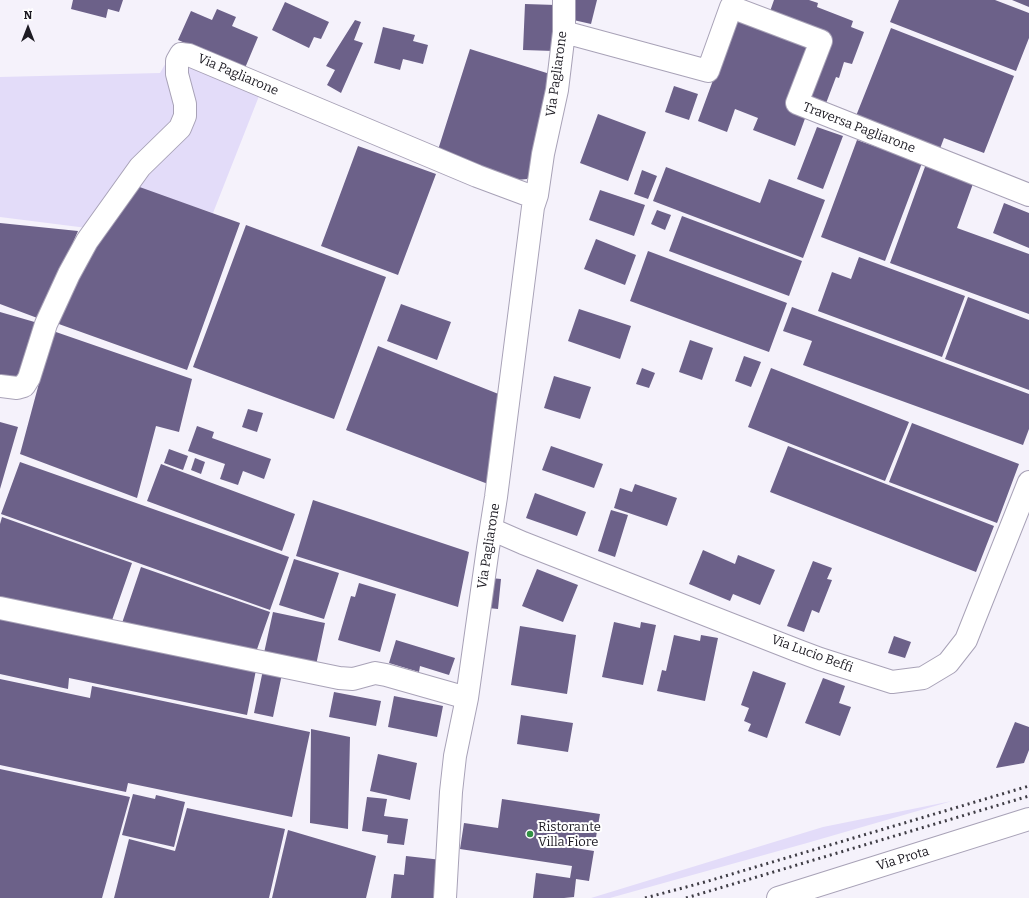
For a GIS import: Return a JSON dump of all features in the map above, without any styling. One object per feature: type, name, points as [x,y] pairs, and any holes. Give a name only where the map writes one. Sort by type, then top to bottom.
[{"type":"street","name":"Via Pagliarone","points":[[445,898],[451,792],[455,756],[467,698],[496,497],[533,207],[537,195],[543,154],[557,90],[564,32],[564,0]]},
{"type":"street","name":"Traversa Pagliarone","points":[[564,32],[708,71],[731,7],[821,41],[797,103],[1029,195]]},
{"type":"street","name":"Via Pagliarone","points":[[0,386],[17,388],[24,386],[29,378],[46,324],[86,241],[140,167],[180,128],[186,116],[186,104],[177,74],[177,61],[181,54],[189,55],[477,176],[528,195],[537,195]]},
{"type":"street","name":"Via Lucio Beffi","points":[[491,529],[523,543],[796,650],[892,682],[923,678],[948,663],[966,640],[1029,482]]},
{"type":"street","points":[[0,608],[339,678],[353,679],[375,674],[386,675],[467,698]]},
{"type":"street","name":"Via Prota","points":[[778,898],[1029,819]]},
{"type":"shaded area","points":[[171,54],[178,120],[87,228],[0,217],[0,77],[160,73]]},
{"type":"shaded area","points":[[184,59],[261,91],[213,213],[132,186],[183,131]]},
{"type":"shaded area","points":[[952,801],[610,898],[591,898],[823,827]]},
{"type":"building","points":[[73,0],[123,0],[119,12],[108,9],[106,18],[71,9]]},
{"type":"building","points":[[574,0],[597,0],[591,24],[569,19]]},
{"type":"building","points":[[774,0],[809,0],[818,3],[817,7],[853,21],[851,27],[864,32],[852,64],[844,62],[839,78],[836,77],[825,106],[810,100],[832,40],[768,17]]},
{"type":"building","points":[[899,0],[995,0],[1029,13],[1029,38],[1016,71],[890,22]]},
{"type":"building","points":[[1012,0],[1029,0],[1029,7]]},
{"type":"building","points":[[285,2],[329,22],[321,39],[314,37],[309,48],[272,30]]},
{"type":"building","points":[[525,4],[556,5],[554,51],[523,50]]},
{"type":"building","points":[[217,9],[236,17],[232,26],[258,37],[245,68],[178,40],[191,11],[212,20]]},
{"type":"building","points":[[736,18],[812,47],[807,113],[795,146],[753,130],[758,118],[735,109],[727,132],[698,121]]},
{"type":"building","points":[[355,20],[361,22],[354,40],[363,43],[341,93],[327,85],[335,70],[326,66]]},
{"type":"building","points":[[383,27],[415,35],[413,41],[428,45],[423,64],[403,59],[400,70],[374,63]]},
{"type":"building","points":[[891,28],[1014,76],[984,153],[944,138],[938,154],[854,121]]},
{"type":"building","points":[[470,49],[550,74],[534,171],[527,179],[517,180],[437,153]]},
{"type":"building","points":[[674,86],[698,94],[689,120],[665,112]]},
{"type":"building","points":[[598,114],[646,132],[628,181],[580,163]]},
{"type":"building","points":[[817,127],[843,136],[823,189],[797,179]]},
{"type":"building","points":[[857,140],[922,163],[885,261],[821,237]]},
{"type":"building","points":[[358,146],[436,174],[398,275],[321,246]]},
{"type":"building","points":[[926,164],[974,181],[957,228],[1029,254],[1029,314],[890,263]]},
{"type":"building","points":[[666,167],[760,203],[769,179],[825,200],[803,258],[653,201]]},
{"type":"building","points":[[642,170],[657,176],[648,199],[634,194]]},
{"type":"building","points":[[134,185],[240,223],[187,370],[56,323],[89,251]]},
{"type":"building","points":[[600,190],[645,205],[634,236],[589,220]]},
{"type":"building","points":[[1004,203],[1029,213],[1029,248],[993,233]]},
{"type":"building","points":[[657,210],[671,215],[665,230],[651,224]]},
{"type":"building","points":[[682,216],[802,261],[789,296],[669,251]]},
{"type":"building","points":[[0,223],[78,231],[40,319],[0,304]]},
{"type":"building","points":[[246,225],[386,277],[334,419],[193,367]]},
{"type":"building","points":[[596,239],[636,255],[625,285],[584,269]]},
{"type":"building","points":[[648,251],[787,303],[769,352],[630,301]]},
{"type":"building","points":[[859,257],[965,296],[942,357],[818,311],[832,272],[851,279]]},
{"type":"building","points":[[968,297],[1029,320],[1029,390],[945,359]]},
{"type":"building","points":[[401,304],[451,322],[437,360],[387,341]]},
{"type":"building","points":[[792,307],[1029,394],[1029,429],[1023,445],[803,365],[812,341],[783,331]]},
{"type":"building","points":[[579,309],[631,326],[620,359],[568,341]]},
{"type":"building","points":[[0,312],[38,323],[24,373],[9,380],[0,379]]},
{"type":"building","points":[[53,331],[192,379],[179,432],[156,426],[137,498],[20,454]]},
{"type":"building","points":[[690,340],[713,348],[702,380],[679,372]]},
{"type":"building","points":[[378,346],[501,395],[488,484],[346,430]]},
{"type":"building","points":[[744,356],[761,362],[751,387],[735,381]]},
{"type":"building","points":[[642,368],[655,373],[649,388],[636,384]]},
{"type":"building","points":[[771,368],[909,422],[885,481],[748,427]]},
{"type":"building","points":[[554,376],[591,387],[580,419],[544,408]]},
{"type":"building","points":[[248,409],[263,413],[257,432],[242,427]]},
{"type":"building","points":[[0,422],[18,427],[0,489]]},
{"type":"building","points":[[912,423],[1019,464],[997,523],[889,482]]},
{"type":"building","points":[[197,426],[214,432],[212,438],[271,459],[264,479],[243,471],[238,485],[220,479],[225,464],[188,451]]},
{"type":"building","points":[[551,446],[603,464],[594,488],[542,470]]},
{"type":"building","points":[[788,446],[994,526],[976,572],[770,492]]},
{"type":"building","points":[[169,449],[188,456],[183,470],[164,463]]},
{"type":"building","points":[[195,458],[205,462],[201,474],[191,470]]},
{"type":"building","points":[[20,462],[289,557],[270,610],[1,514]]},
{"type":"building","points":[[161,464],[295,514],[282,551],[147,501]]},
{"type":"building","points":[[635,484],[677,498],[667,526],[614,508],[620,488],[632,492]]},
{"type":"building","points":[[535,493],[586,512],[577,536],[526,518]]},
{"type":"building","points":[[313,500],[469,552],[458,607],[296,556]]},
{"type":"building","points":[[611,510],[628,515],[615,557],[598,551]]},
{"type":"building","points":[[2,517],[132,563],[110,626],[0,603],[0,524]]},
{"type":"building","points":[[703,550],[735,564],[738,555],[775,570],[760,605],[733,594],[730,601],[689,584]]},
{"type":"building","points":[[294,559],[339,573],[324,619],[279,605]]},
{"type":"building","points":[[813,561],[832,568],[827,579],[832,580],[819,613],[812,610],[804,632],[787,626]]},
{"type":"building","points":[[141,567],[270,612],[255,655],[121,626]]},
{"type":"building","points":[[537,569],[578,585],[563,622],[522,606]]},
{"type":"building","points":[[491,578],[501,579],[498,609],[488,608]]},
{"type":"building","points":[[359,583],[396,594],[380,652],[338,640],[351,596],[355,597]]},
{"type":"building","points":[[0,611],[257,665],[247,715],[69,678],[68,689],[0,674]]},
{"type":"building","points":[[273,612],[325,623],[316,665],[264,653]]},
{"type":"building","points":[[614,622],[640,628],[641,622],[656,625],[643,685],[602,677]]},
{"type":"building","points":[[520,626],[576,635],[567,694],[511,685]]},
{"type":"building","points":[[674,635],[700,641],[701,635],[718,638],[705,701],[657,691],[662,670],[666,671]]},
{"type":"building","points":[[894,636],[911,642],[905,658],[888,653]]},
{"type":"building","points":[[396,640],[455,658],[449,675],[420,666],[419,672],[389,663]]},
{"type":"building","points":[[263,670],[282,674],[273,717],[254,713]]},
{"type":"building","points":[[753,671],[786,683],[767,738],[748,731],[751,724],[744,721],[749,708],[741,705]]},
{"type":"building","points":[[823,678],[845,686],[839,703],[851,707],[840,736],[805,723]]},
{"type":"building","points":[[0,679],[90,698],[92,686],[310,732],[292,817],[128,783],[126,792],[0,765]]},
{"type":"building","points":[[334,692],[381,701],[376,726],[329,717]]},
{"type":"building","points":[[394,696],[443,706],[437,737],[388,727]]},
{"type":"building","points":[[521,715],[573,723],[568,752],[517,744]]},
{"type":"building","points":[[1015,722],[1029,727],[1029,750],[1024,763],[996,768]]},
{"type":"building","points":[[311,729],[350,737],[348,829],[310,823]]},
{"type":"building","points":[[378,754],[417,763],[410,800],[370,791]]},
{"type":"building","points":[[0,769],[130,797],[102,898],[0,898]]},
{"type":"building","points":[[133,794],[155,799],[156,795],[185,802],[174,847],[122,835]]},
{"type":"building","points":[[367,797],[387,799],[384,816],[408,819],[404,845],[387,843],[388,835],[362,831]]},
{"type":"building","name":"Ristorante Villa Fiore","points":[[502,799],[600,814],[595,843],[576,840],[575,848],[594,851],[589,881],[576,879],[574,897],[533,898],[536,873],[570,878],[572,866],[460,849],[464,823],[498,828]]},
{"type":"building","points":[[187,808],[285,829],[269,898],[114,898],[129,839],[175,851]]},
{"type":"building","points":[[288,830],[376,856],[366,898],[272,898]]},
{"type":"building","points":[[406,856],[442,860],[438,898],[391,898],[394,874],[404,875]]},
{"type":"railway","points":[[645,898],[705,882],[1029,786]]},
{"type":"railway","points":[[686,898],[1029,796]]},
{"type":"place","name":"Ristorante Villa Fiore","points":[[530,834]]}]
